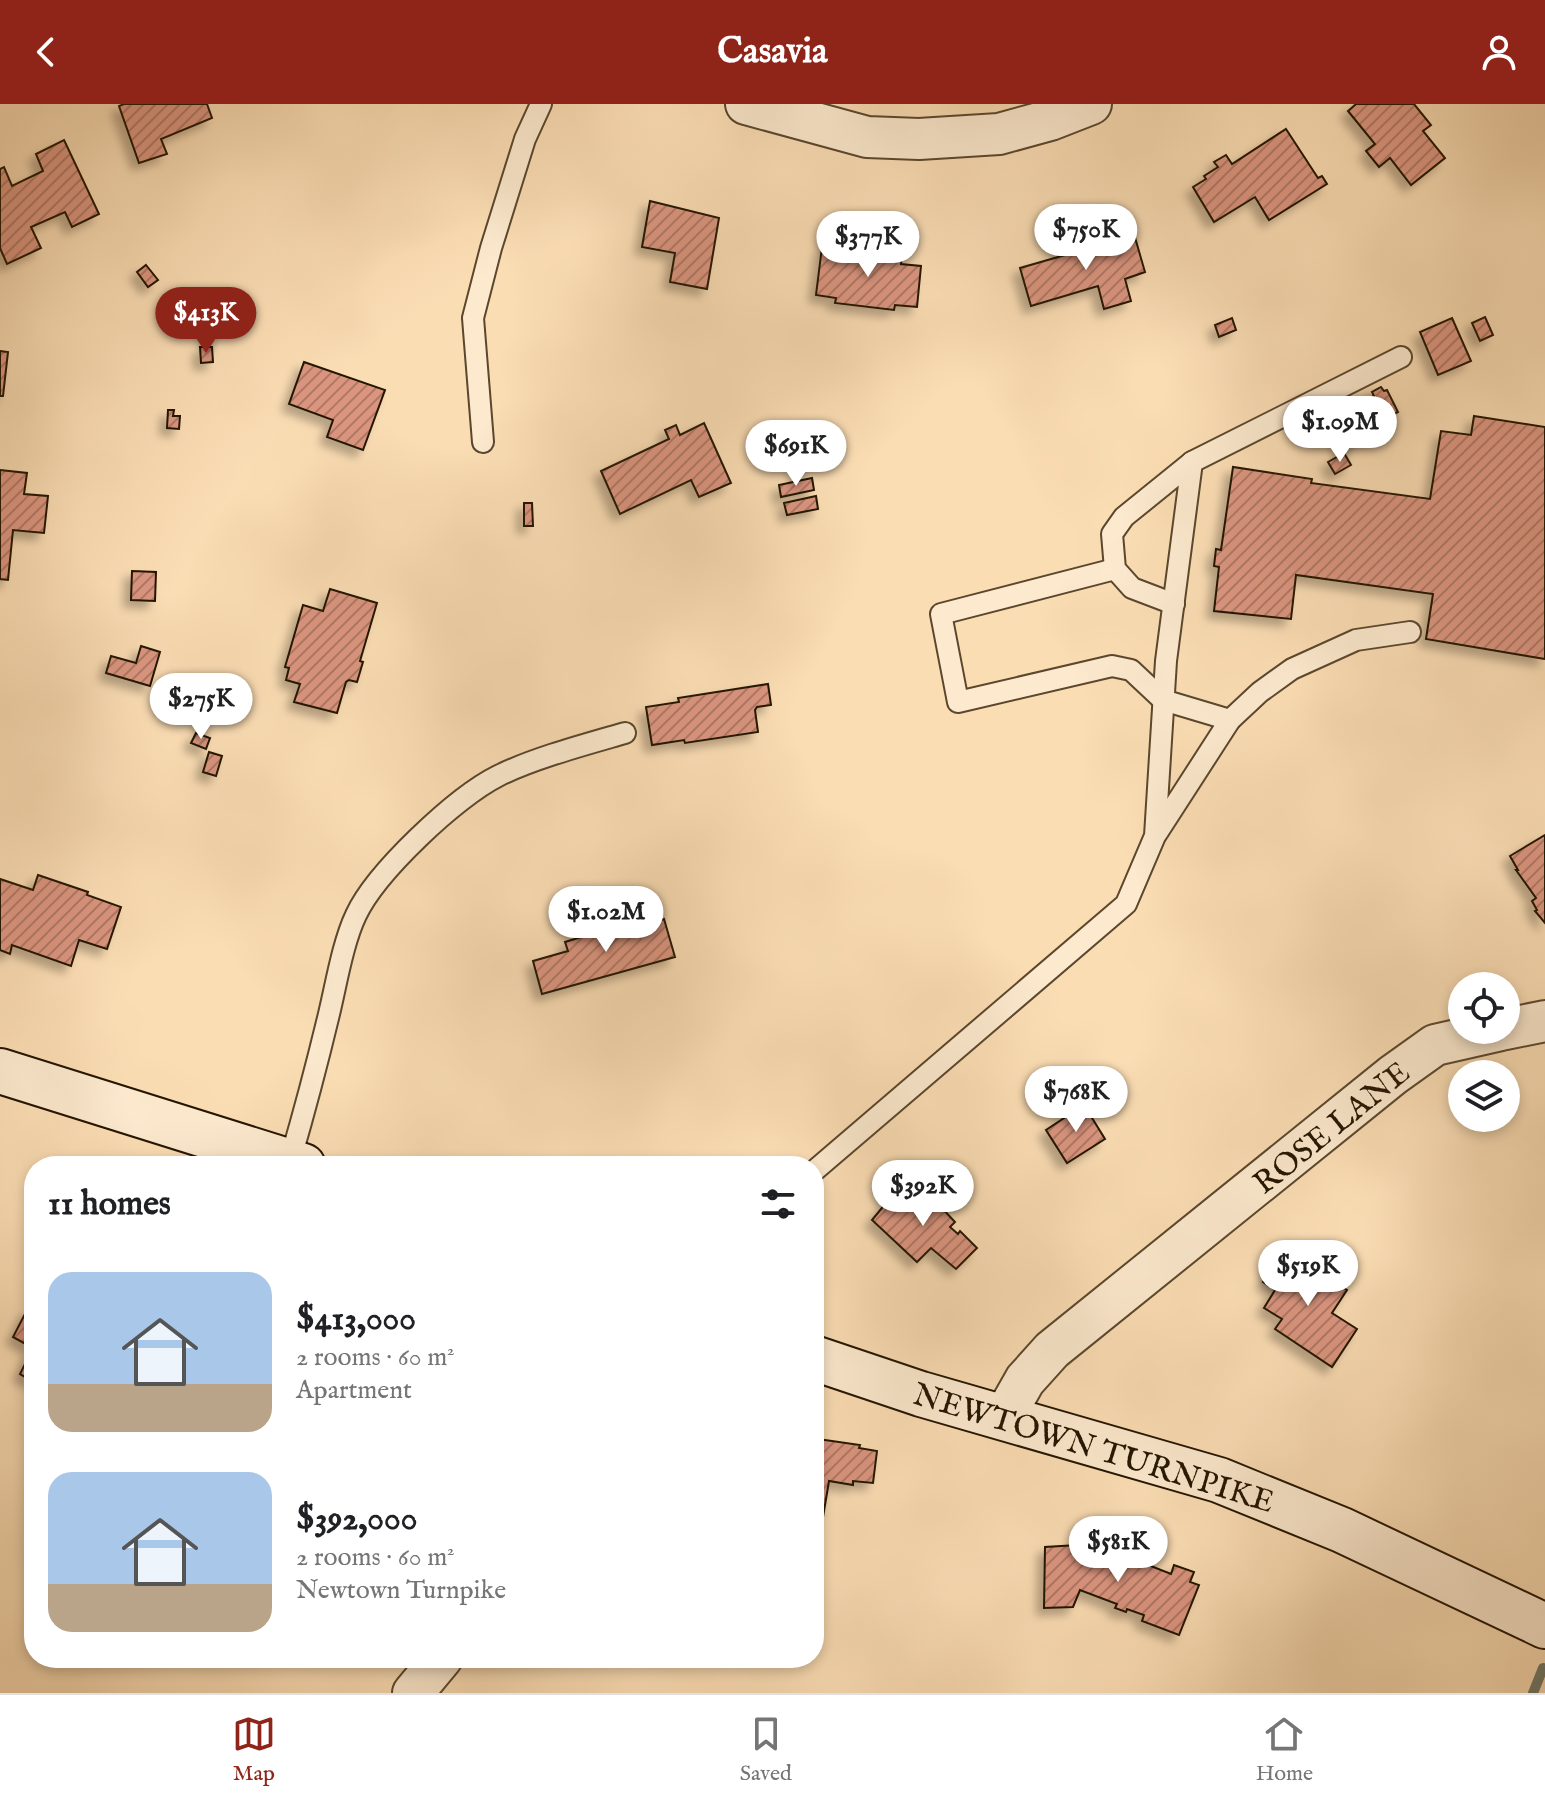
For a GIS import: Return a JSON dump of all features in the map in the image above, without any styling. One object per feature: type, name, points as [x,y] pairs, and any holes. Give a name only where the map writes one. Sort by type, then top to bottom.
[{"type":"street","points":[[746,104],[867,137],[919,139],[999,134],[1050,120],[1091,104]]},
{"type":"street","name":"ROSE LANE","points":[[1520,1026],[1545,1021]]},
{"type":"street","name":"ROSE LANE","points":[[1004,1417],[1025,1380],[1052,1350],[1393,1075],[1435,1045],[1448,1042]]},
{"type":"street","points":[[0,1071],[271,1156]]},
{"type":"street","name":"NEWTOWN TURNPIKE","points":[[824,1361],[921,1394],[1164,1462],[1240,1488],[1342,1530],[1545,1626]]},
{"type":"street","points":[[413,1693],[434,1668]]},
{"type":"lane","points":[[483,442],[473,318],[521,153],[541,104]]},
{"type":"lane","points":[[1174,604],[1132,588],[1115,569],[1112,534],[1124,517],[1192,462],[1401,357]]},
{"type":"lane","points":[[1155,836],[1163,700],[1192,462]]},
{"type":"lane","points":[[1115,569],[941,614],[958,702],[1112,666],[1131,670],[1163,700],[1230,720]]},
{"type":"lane","points":[[824,1162],[1126,904],[1155,836],[1230,720],[1260,692],[1292,669],[1356,640],[1410,632]]},
{"type":"lane","points":[[298,1156],[337,978],[356,915],[375,887],[411,845],[446,813],[498,776],[625,733]]},
{"type":"building","points":[[207,104],[212,118],[161,139],[167,154],[139,163],[119,106]]},
{"type":"building","points":[[1356,104],[1414,104],[1431,125],[1423,131],[1445,158],[1411,185],[1390,158],[1379,167],[1366,151],[1375,144],[1348,111]]},
{"type":"building","points":[[1286,129],[1318,178],[1322,176],[1327,184],[1269,220],[1255,197],[1214,222],[1193,187],[1218,167],[1214,162],[1226,155],[1232,164]]},
{"type":"building","points":[[64,140],[99,214],[72,227],[65,212],[31,227],[41,248],[7,264],[0,248],[0,169],[4,167],[12,186],[43,171],[36,154]]},
{"type":"building","points":[[650,201],[719,218],[707,289],[670,282],[675,253],[642,247]]},
{"type":"building","points":[[1134,234],[1145,272],[1125,279],[1131,301],[1104,309],[1098,286],[1031,306],[1020,268],[1065,255],[1064,250],[1082,244],[1080,238],[1090,236],[1093,246]]},
{"type":"building","points":[[822,247],[902,256],[901,264],[921,266],[917,307],[895,305],[894,310],[835,303],[836,298],[816,295]]},
{"type":"building","points":[[146,265],[158,280],[148,287],[137,272]]},
{"type":"building","points":[[200,297],[207,310],[189,319],[182,307]]},
{"type":"building","points":[[1485,317],[1493,335],[1480,341],[1472,323]]},
{"type":"building","points":[[1232,318],[1236,330],[1219,337],[1215,325]]},
{"type":"building","points":[[1452,318],[1471,361],[1438,375],[1420,332]]},
{"type":"building","points":[[200,347],[212,347],[213,362],[201,363]]},
{"type":"building","points":[[0,351],[8,352],[3,396],[0,396]]},
{"type":"building","points":[[304,362],[385,390],[363,450],[327,437],[333,420],[289,404]]},
{"type":"building","points":[[1381,387],[1387,390],[1398,412],[1360,431],[1364,437],[1353,443],[1337,414],[1374,396],[1372,392]]},
{"type":"building","points":[[168,410],[174,410],[173,416],[180,416],[179,429],[167,428]]},
{"type":"building","points":[[1474,416],[1545,427],[1545,659],[1426,639],[1433,594],[1296,575],[1291,619],[1214,611],[1219,567],[1214,566],[1216,549],[1221,550],[1233,467],[1312,479],[1311,483],[1430,499],[1441,431],[1471,435]]},
{"type":"building","points":[[704,423],[731,483],[699,497],[691,480],[620,514],[601,471],[669,439],[665,430],[676,425],[680,435]]},
{"type":"building","points":[[1344,453],[1351,465],[1335,474],[1328,462]]},
{"type":"building","points":[[0,470],[27,473],[24,494],[48,496],[44,533],[13,530],[8,580],[0,579]]},
{"type":"building","points":[[812,478],[814,490],[781,497],[779,485]]},
{"type":"building","points":[[816,496],[818,509],[787,515],[784,503]]},
{"type":"building","points":[[524,503],[532,503],[533,526],[524,526]]},
{"type":"building","points":[[132,571],[156,572],[155,601],[131,600]]},
{"type":"building","points":[[330,589],[377,603],[357,682],[346,682],[337,713],[294,702],[300,684],[286,680],[289,668],[285,667],[303,605],[323,611]]},
{"type":"building","points":[[141,646],[160,652],[150,686],[106,673],[111,656],[136,663]]},
{"type":"building","points":[[768,684],[771,705],[755,710],[758,732],[652,745],[646,707],[679,702],[678,698]]},
{"type":"building","points":[[196,733],[210,738],[206,749],[191,743]]},
{"type":"building","points":[[209,752],[222,756],[216,776],[203,772]]},
{"type":"building","points":[[1545,835],[1545,923],[1535,911],[1532,901],[1536,898],[1510,856]]},
{"type":"building","points":[[38,875],[121,907],[107,949],[79,940],[71,966],[12,945],[10,954],[0,950],[0,879],[33,890]]},
{"type":"building","points":[[639,908],[644,925],[664,919],[675,957],[542,994],[533,961],[568,951],[565,942],[601,931],[603,937],[622,932],[617,914]]},
{"type":"building","points":[[1084,1105],[1105,1139],[1067,1163],[1046,1130]]},
{"type":"building","points":[[911,1183],[937,1210],[941,1207],[955,1222],[950,1227],[958,1234],[960,1231],[977,1248],[956,1269],[931,1248],[917,1262],[872,1220],[886,1203],[888,1206]]},
{"type":"building","points":[[1285,1248],[1347,1290],[1332,1313],[1357,1329],[1332,1367],[1275,1329],[1282,1319],[1264,1308],[1275,1290],[1263,1282]]},
{"type":"building","points":[[24,1316],[24,1343],[13,1337]]},
{"type":"building","points":[[824,1440],[877,1451],[873,1483],[853,1481],[853,1485],[829,1481],[824,1511]]},
{"type":"building","points":[[1095,1544],[1171,1574],[1174,1565],[1194,1572],[1190,1582],[1199,1585],[1179,1635],[1142,1621],[1144,1615],[1115,1608],[1117,1604],[1080,1590],[1073,1607],[1044,1608],[1045,1547]]},
{"type":"waterway","points":[[1533,1693],[1543,1668]]}]
